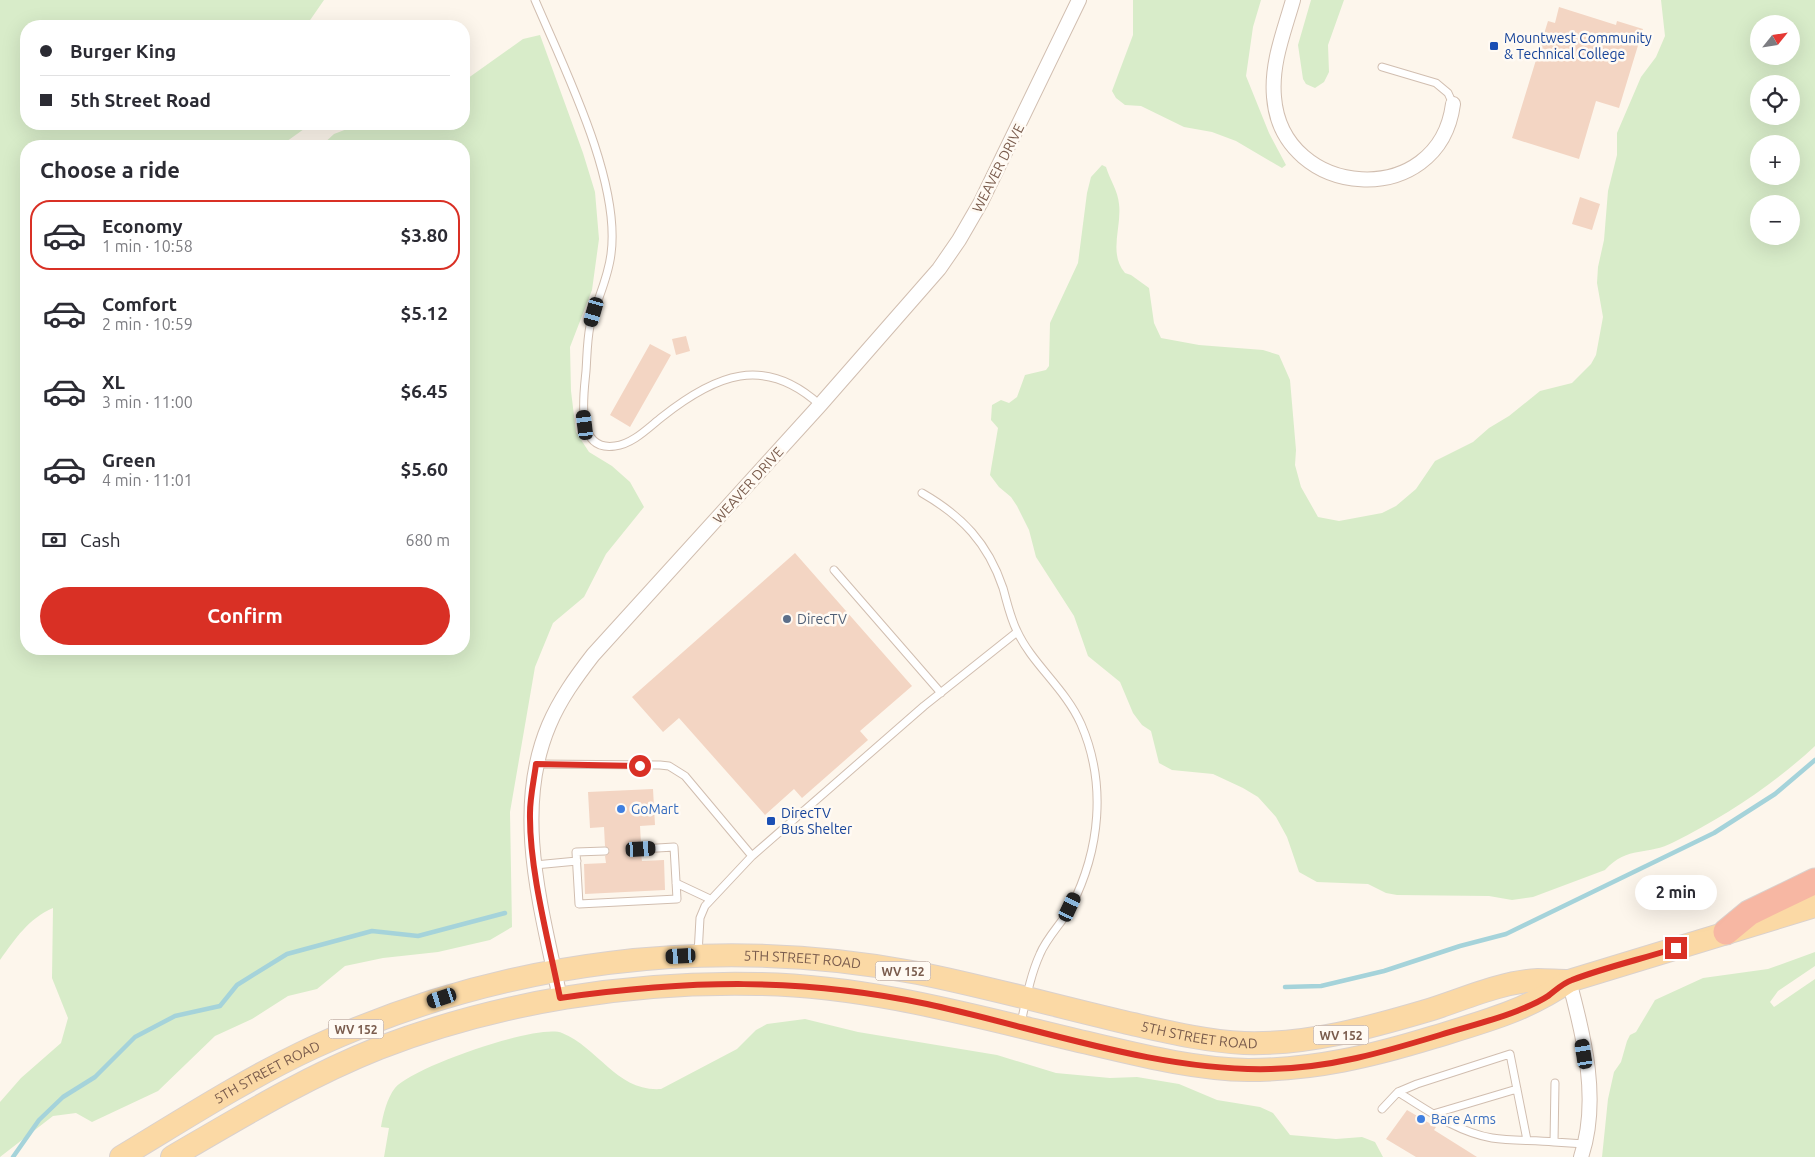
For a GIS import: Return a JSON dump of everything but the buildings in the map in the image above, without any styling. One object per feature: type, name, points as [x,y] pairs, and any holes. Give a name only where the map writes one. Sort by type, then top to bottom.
[{"type":"highway","points":[[1726,932],[1749,913],[1815,881]]},
{"type":"main road","name":"5TH STREET ROAD","points":[[172,1157],[280,1094],[376,1049],[467,1020],[560,998],[668,985],[763,984],[852,991],[923,1004],[1145,1056],[1244,1070],[1298,1068],[1325,1066],[1374,1055],[1516,1012],[1544,998],[1569,981],[1815,906]]},
{"type":"main road","name":"5TH STREET ROAD","points":[[122,1157],[266,1072],[359,1028],[458,993],[554,970],[649,958],[698,955],[760,955],[867,964],[956,982],[1184,1036],[1241,1043],[1270,1043],[1333,1036],[1360,1030],[1507,986],[1537,980],[1569,981]]},
{"type":"street","name":"WEAVER DRIVE","points":[[560,998],[534,865],[530,813],[536,764],[549,725],[561,700],[589,661],[909,305],[959,240],[990,184],[1079,0]]},
{"type":"street","points":[[1293,0],[1276,56],[1274,98],[1277,116],[1288,137],[1299,152],[1313,164],[1328,173],[1362,181],[1395,176],[1422,161],[1441,142],[1448,130],[1453,104]]},
{"type":"street","points":[[1569,981],[1579,1019],[1590,1096],[1589,1130],[1583,1151]]},
{"type":"lane","points":[[535,0],[586,123],[600,167],[612,216],[611,254],[606,280],[590,328],[588,345],[583,411],[589,434],[600,444],[619,446],[637,436],[702,388],[735,376],[774,378],[802,389],[820,405]]},
{"type":"lane","points":[[1382,68],[1436,83],[1448,93],[1453,104]]},
{"type":"lane","points":[[922,493],[956,515],[979,539],[996,568],[1017,632],[1058,685],[1080,723],[1094,764],[1098,807],[1094,837],[1086,870],[1070,907],[1040,954],[1026,998],[1020,1026]]},
{"type":"lane","points":[[834,570],[941,693]]},
{"type":"lane","points":[[698,955],[700,918],[710,899],[752,856],[941,693],[1017,632]]},
{"type":"lane","points":[[536,764],[660,765],[677,769],[752,856]]},
{"type":"lane","points":[[605,850],[576,852],[579,904],[677,898],[674,847],[641,849]]},
{"type":"lane","points":[[534,865],[576,862]]},
{"type":"lane","points":[[676,882],[710,899]]},
{"type":"lane","points":[[1382,1110],[1398,1092],[1416,1084],[1510,1054],[1527,1140]]},
{"type":"lane","points":[[1554,1083],[1554,1142]]},
{"type":"lane","points":[[1433,1114],[1517,1089]]},
{"type":"lane","points":[[1398,1092],[1433,1114],[1461,1128],[1491,1138],[1554,1142],[1583,1151]]},
{"type":"green space","points":[[0,0],[324,0],[310,20],[20,20],[20,130],[303,130],[289,140],[20,140],[20,655],[470,655],[470,140],[328,140],[334,134],[344,130],[470,130],[470,77],[523,39],[540,35],[583,153],[595,192],[599,239],[592,290],[570,347],[571,391],[576,432],[589,452],[612,466],[630,482],[644,507],[606,554],[584,597],[553,623],[535,667],[510,812],[512,927],[490,940],[438,952],[383,958],[345,966],[317,989],[288,996],[252,1019],[215,1036],[158,1091],[92,1122],[76,1113],[53,1116],[0,1157],[0,1102],[21,1078],[61,1043],[68,1018],[52,978],[53,908],[44,912],[30,923],[0,960]]},
{"type":"green space","points":[[1133,0],[1261,0],[1253,27],[1246,76],[1269,133],[1286,165],[1282,168],[1236,141],[1212,132],[1184,127],[1141,106],[1125,105],[1116,98],[1112,91],[1133,35]]},
{"type":"green space","points":[[1311,0],[1344,0],[1328,45],[1329,72],[1324,82],[1315,88],[1306,84],[1303,79],[1298,45]]},
{"type":"green space","points":[[1661,0],[1815,0],[1815,746],[1748,799],[1693,832],[1665,846],[1622,857],[1605,870],[1533,897],[1512,900],[1489,896],[1397,895],[1386,893],[1368,884],[1317,882],[1299,872],[1287,837],[1276,817],[1258,797],[1213,774],[1172,770],[1159,763],[1151,731],[1142,725],[1133,713],[1120,682],[1088,656],[1074,616],[1036,557],[1029,530],[1017,506],[990,475],[998,428],[991,420],[992,405],[1001,400],[1009,403],[1017,397],[1025,375],[1046,370],[1049,366],[1050,323],[1078,263],[1087,193],[1091,177],[1102,165],[1106,167],[1118,199],[1117,257],[1125,273],[1149,288],[1154,323],[1161,338],[1199,345],[1263,350],[1279,355],[1290,380],[1296,450],[1295,465],[1301,487],[1318,517],[1339,521],[1382,513],[1396,506],[1416,489],[1435,461],[1473,442],[1540,391],[1572,383],[1591,364],[1596,355],[1603,317],[1597,283],[1598,267],[1604,240],[1608,191],[1617,155],[1617,133],[1641,77],[1656,57],[1665,36]]},
{"type":"green space","points":[[1815,952],[1815,966],[1778,991],[1770,1002],[1774,1007],[1815,979],[1815,1157],[1602,1157],[1608,1099],[1614,1072],[1621,1062],[1630,1035],[1636,1032],[1655,1000],[1703,978],[1768,969]]},
{"type":"green space","points":[[805,1019],[858,1032],[997,1055],[1056,1073],[1110,1078],[1137,1077],[1179,1084],[1217,1100],[1260,1107],[1273,1113],[1290,1135],[1336,1139],[1362,1137],[1375,1142],[1383,1157],[384,1157],[389,1128],[381,1127],[384,1112],[395,1088],[406,1079],[425,1069],[476,1049],[529,1034],[562,1033],[587,1048],[620,1077],[632,1084],[646,1088],[661,1089],[737,1049],[756,1030],[767,1024]]},
{"type":"waterway","points":[[1285,987],[1321,986],[1384,971],[1460,946],[1506,934],[1714,833],[1775,794],[1815,760]]},
{"type":"waterway","points":[[13,1157],[39,1120],[63,1097],[95,1077],[135,1037],[175,1016],[220,1006],[237,985],[287,954],[372,931],[418,936],[505,913]]},
{"type":"place","name":"Mountwest Community & Technical College","points":[[1494,46]]},
{"type":"place","name":"DirecTV","points":[[787,619]]},
{"type":"place","name":"GoMart","points":[[621,809]]},
{"type":"place","name":"DirecTV Bus Shelter","points":[[771,821]]},
{"type":"place","name":"Bare Arms","points":[[1421,1119]]},
{"type":"route","points":[[640,766],[553,766],[536,764],[530,813],[534,865],[560,998],[668,985],[712,983],[806,986],[852,991],[923,1004],[1154,1058],[1244,1070],[1270,1070],[1325,1066],[1374,1055],[1516,1012],[1544,998],[1569,981],[1676,948]]}]
